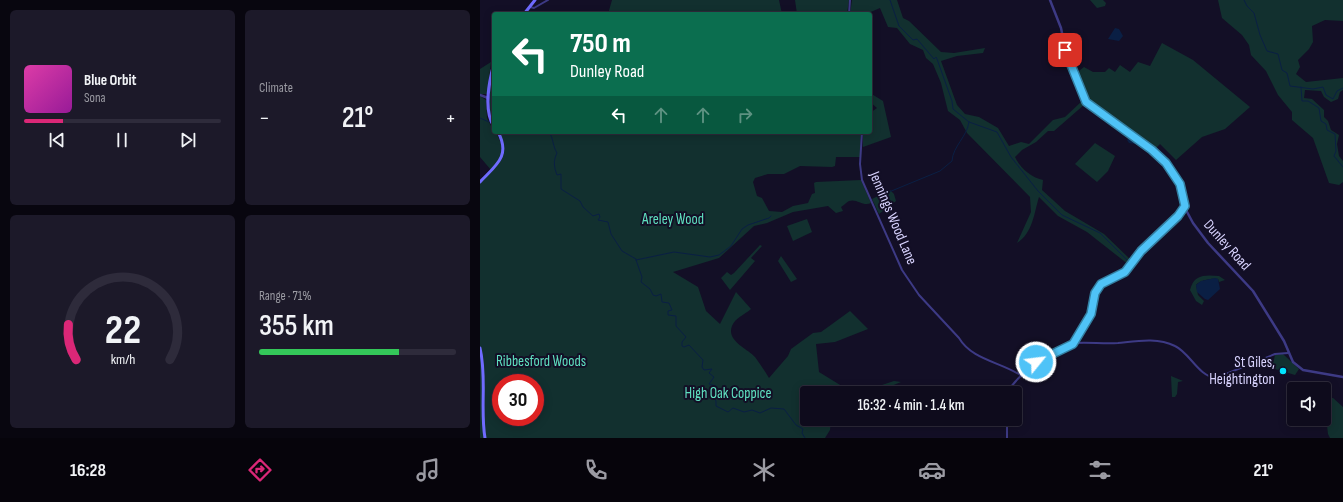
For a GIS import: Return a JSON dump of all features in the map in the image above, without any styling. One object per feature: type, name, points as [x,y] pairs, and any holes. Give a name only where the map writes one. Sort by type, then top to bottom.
[{"type":"main road","points":[[526,12],[535,0]]},
{"type":"main road","points":[[492,78],[489,98],[489,118],[492,123]]},
{"type":"main road","points":[[480,182],[497,164],[502,156],[503,146],[499,134]]},
{"type":"main road","points":[[480,348],[483,362],[483,425],[485,438]]},
{"type":"street","points":[[530,7],[534,8],[548,0]]},
{"type":"street","points":[[849,12],[850,0]]},
{"type":"street","name":"Dunley Road","points":[[1050,0],[1060,23],[1067,58],[1086,102],[1152,150],[1166,163],[1180,184],[1189,216],[1208,243],[1253,291],[1284,341],[1293,362],[1300,368],[1343,377]]},
{"type":"street","points":[[480,94],[489,98]]},
{"type":"street","name":"Jennings Wood Lane","points":[[862,134],[860,164],[862,180],[890,247],[902,270],[919,295],[959,338],[964,346],[980,356],[1004,365],[1022,376]]},
{"type":"street","points":[[1073,344],[1091,314],[1095,293],[1101,284],[1125,272],[1141,251],[1178,216],[1185,206]]},
{"type":"street","points":[[1013,386],[1036,362],[1073,344],[1149,340],[1162,342],[1178,347],[1203,372],[1213,377],[1278,353],[1288,353]]},
{"type":"street","points":[[1007,426],[1007,438]]},
{"type":"green space","points":[[612,0],[779,0],[782,12],[609,12]]},
{"type":"green space","points":[[795,0],[849,0],[847,12],[797,12]]},
{"type":"green space","points":[[852,0],[897,0],[903,18],[909,21],[941,52],[954,53],[985,48],[983,53],[957,56],[941,61],[957,105],[965,114],[979,117],[998,128],[1009,146],[1021,142],[1029,144],[1053,120],[1065,117],[1082,101],[1085,104],[1054,131],[1048,131],[1036,142],[1022,150],[1015,157],[1027,172],[1034,177],[1043,180],[1042,190],[1065,211],[1104,234],[1132,261],[1129,265],[1087,232],[1058,216],[1039,197],[1030,228],[1017,243],[1031,212],[1030,197],[967,133],[960,120],[948,111],[941,83],[933,64],[926,58],[923,50],[910,44],[897,28],[888,27],[880,8],[871,12],[850,12]]},
{"type":"green space","points":[[1090,0],[1103,0],[1106,3],[1105,6],[1097,8]]},
{"type":"green space","points":[[1218,0],[1343,0],[1343,21],[1325,20],[1312,26],[1313,42],[1309,49],[1298,60],[1300,67],[1296,74],[1306,82],[1343,78],[1343,90],[1340,92],[1338,99],[1331,102],[1324,97],[1321,91],[1305,90],[1304,98],[1312,99],[1324,110],[1324,117],[1328,121],[1331,130],[1339,135],[1337,144],[1339,156],[1343,161],[1343,182],[1339,185],[1329,183],[1313,138],[1292,120],[1292,112],[1278,95],[1266,71],[1251,55],[1249,45],[1242,35],[1222,18]]},
{"type":"green space","points":[[1162,43],[1193,60],[1250,107],[1225,129],[1202,137],[1176,160],[1160,144],[1154,150],[1089,101],[1075,74],[1084,67],[1093,72],[1105,72],[1109,68],[1115,72],[1120,65],[1130,72],[1138,62],[1150,66]]},
{"type":"green space","points":[[491,62],[487,94],[480,94],[480,69]]},
{"type":"green space","points":[[492,78],[492,118],[489,104]]},
{"type":"green space","points":[[872,94],[883,101],[891,137],[863,147],[863,134],[872,134],[872,112],[877,108],[872,104]]},
{"type":"green space","points":[[480,96],[486,100],[487,118],[492,128],[492,134],[497,134],[502,146],[503,155],[504,146],[500,134],[861,134],[860,157],[836,157],[835,166],[832,167],[800,166],[784,174],[768,174],[755,178],[753,182],[757,196],[762,198],[769,211],[782,212],[793,206],[808,203],[812,194],[815,193],[814,183],[816,182],[861,180],[871,203],[865,204],[852,200],[841,207],[843,211],[836,213],[828,206],[793,212],[767,223],[754,226],[719,258],[673,272],[698,287],[706,311],[720,324],[736,292],[751,309],[733,323],[731,331],[732,336],[755,357],[769,378],[788,356],[791,349],[813,333],[821,332],[850,311],[868,329],[835,342],[816,344],[819,372],[842,386],[800,386],[800,426],[830,426],[830,430],[825,438],[480,438],[480,182],[491,170],[480,157]]},
{"type":"green space","points":[[1095,143],[1115,156],[1108,171],[1097,182],[1075,164]]},
{"type":"green space","points":[[890,190],[894,194],[896,201],[879,214],[872,199]]},
{"type":"green space","points":[[807,219],[812,232],[793,241],[787,226]]},
{"type":"green space","points":[[760,245],[762,246],[751,258],[755,261],[730,290],[721,278],[727,272],[731,275],[734,273]]},
{"type":"green space","points":[[781,256],[797,279],[791,282],[778,261]]},
{"type":"green space","points":[[1205,276],[1219,276],[1225,280],[1219,282],[1218,279],[1209,279],[1196,285],[1198,295],[1204,301],[1202,305],[1196,301],[1190,290],[1194,281],[1197,278]]},
{"type":"green space","points":[[1283,354],[1299,369],[1295,375],[1272,368],[1275,355]]},
{"type":"green space","points":[[1171,376],[1183,381],[1178,382],[1177,394],[1175,397],[1172,397]]},
{"type":"green space","points":[[894,381],[901,382],[891,386],[874,386]]},
{"type":"green space","points":[[1331,398],[1333,398],[1343,407],[1343,438],[1330,438],[1327,426],[1331,426]]},
{"type":"water","points":[[1115,28],[1119,29],[1123,36],[1119,41],[1108,39]]},
{"type":"water","points":[[1130,137],[1142,145],[1129,143],[1127,140]]},
{"type":"water","points":[[1215,278],[1218,279],[1220,289],[1208,300],[1205,299],[1197,292],[1196,285],[1201,281]]},
{"type":"waterway","points":[[890,0],[899,26],[913,40],[917,39],[934,59],[936,57],[952,101],[953,109],[969,122],[997,132],[1011,157],[1038,191],[1062,215],[1100,233],[1129,262]]},
{"type":"waterway","points":[[1244,0],[1247,6],[1254,13],[1260,35],[1267,51],[1278,54],[1282,70],[1287,73],[1290,86],[1313,89],[1323,87],[1326,95],[1333,99],[1337,91],[1343,88]]},
{"type":"waterway","points":[[1301,87],[1302,101],[1308,101],[1319,108],[1321,121],[1326,124],[1327,130],[1335,134],[1336,151],[1334,156],[1343,167]]},
{"type":"waterway","points":[[480,118],[489,122]]},
{"type":"waterway","points":[[889,192],[940,171],[952,161],[955,151],[966,132],[969,122]]},
{"type":"waterway","points":[[550,134],[557,153],[554,161],[557,175],[561,174],[561,189],[580,201],[583,207],[593,216],[599,214],[600,217],[598,220],[608,222],[611,234],[622,251],[636,259]]},
{"type":"waterway","points":[[636,260],[674,252],[710,257],[719,255],[731,246],[742,229],[771,216]]},
{"type":"waterway","points":[[636,260],[642,277],[641,282],[650,289],[653,295],[656,296],[661,294],[662,302],[669,303],[672,310],[668,311],[668,315],[676,316],[676,326],[686,337],[682,342],[682,346],[684,347],[689,345],[703,360],[702,367],[704,370],[712,369],[709,373],[714,377],[709,384],[716,386],[714,398],[716,401],[716,406],[728,412],[733,408],[744,412],[752,410],[760,413],[771,408],[784,409],[796,425],[803,429],[802,433],[805,438]]},
{"type":"place","name":"St Giles, Heightington","points":[[1283,371]]},
{"type":"route","points":[[1036,362],[1069,344],[1073,344],[1091,314],[1095,293],[1099,286],[1125,272],[1141,251],[1157,234],[1178,216],[1185,206],[1185,197],[1180,184],[1166,163],[1152,150],[1086,102],[1076,81],[1065,50]]},
{"type":"park label","name":"Areley Wood","points":[[673,219]]},
{"type":"park label","name":"Ribbesford Woods","points":[[541,361]]},
{"type":"park label","name":"High Oak Coppice","points":[[728,393]]}]
